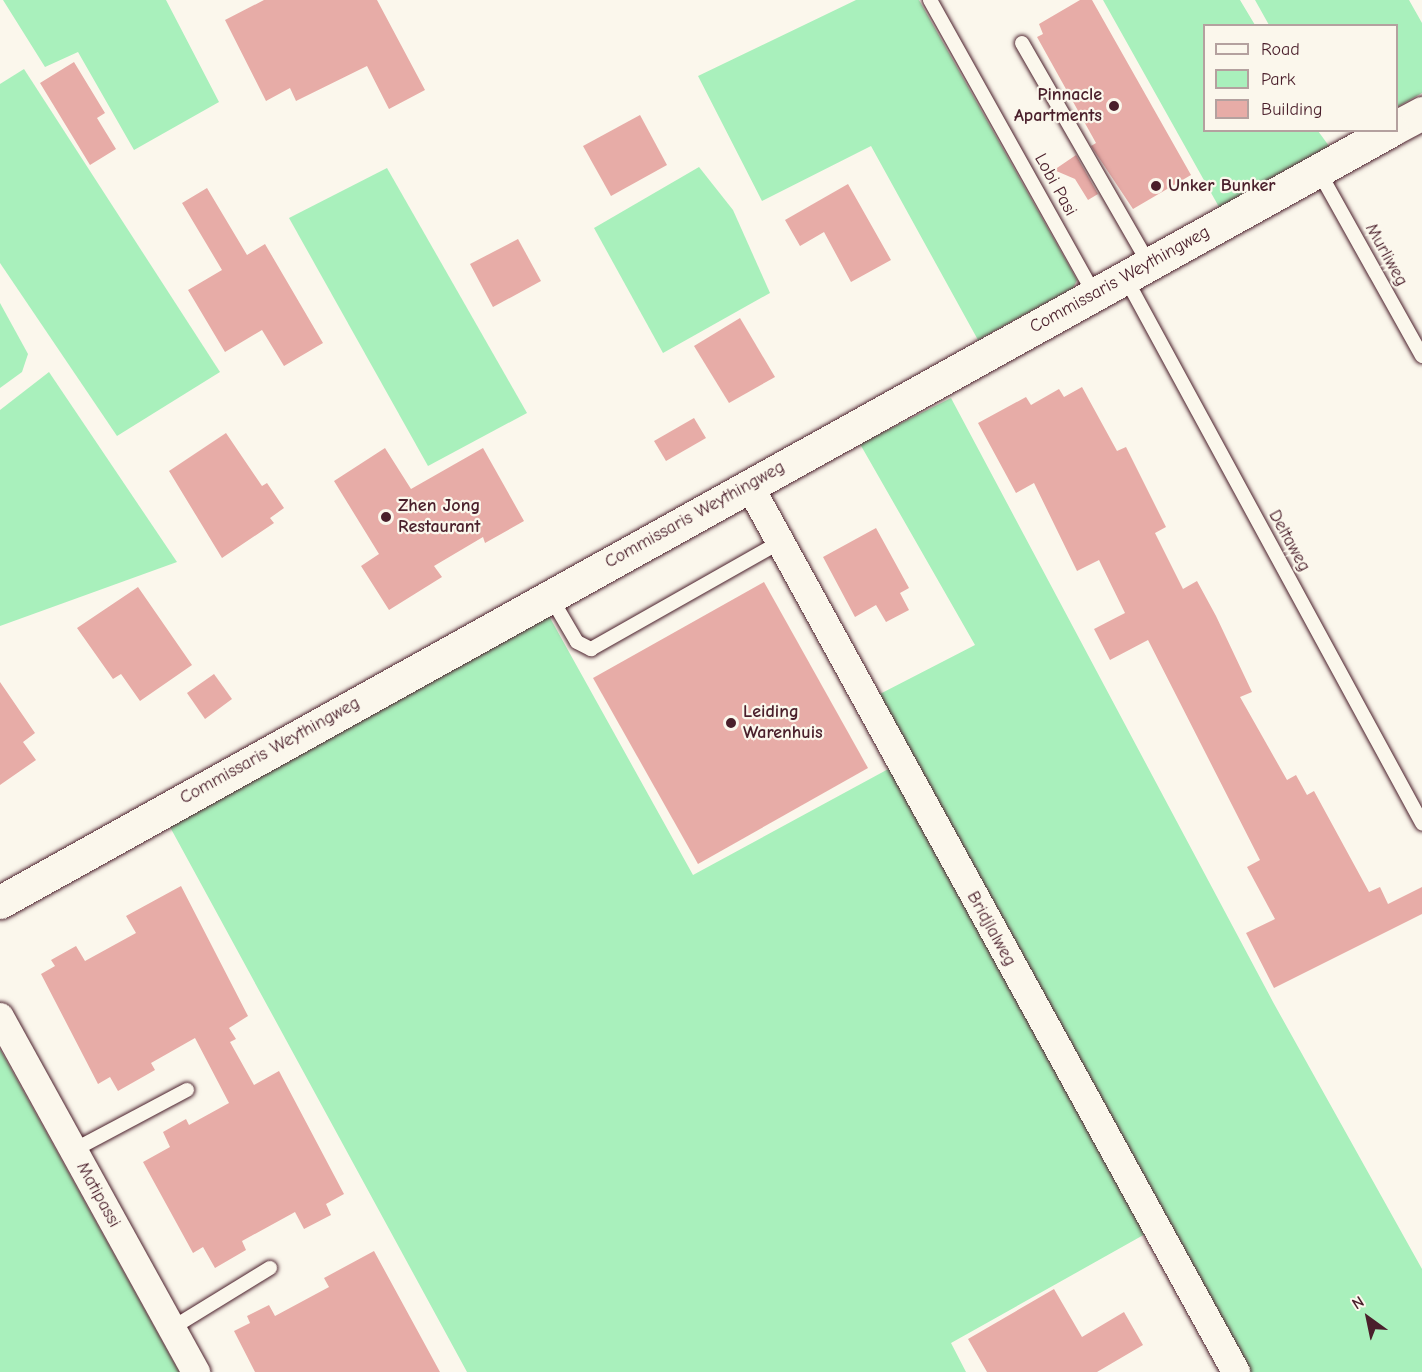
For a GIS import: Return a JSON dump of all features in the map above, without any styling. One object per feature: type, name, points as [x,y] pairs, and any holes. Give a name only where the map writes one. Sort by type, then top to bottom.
[{"type":"main road","points":[[1398,126],[1422,113]]},
{"type":"main road","name":"Commissaris Weythingweg","points":[[0,902],[1387,132]]},
{"type":"street","name":"Bridjlalweg","points":[[749,485],[1236,1372]]},
{"type":"street","name":"Matipassi","points":[[0,1017],[196,1372]]},
{"type":"lane","name":"Lobi Pasi","points":[[930,0],[1094,294]]},
{"type":"lane","name":"Deltaweg","points":[[1022,43],[1422,823]]},
{"type":"lane","name":"Murliweg","points":[[1318,170],[1422,357]]},
{"type":"lane","points":[[550,596],[577,642],[591,649],[780,542]]},
{"type":"lane","points":[[74,1150],[187,1090]]},
{"type":"lane","points":[[172,1328],[270,1268]]},
{"type":"green space","points":[[3,0],[166,0],[219,102],[134,150],[78,52],[45,67]]},
{"type":"green space","points":[[856,0],[919,0],[1077,280],[1073,288],[978,340],[871,146],[762,201],[698,76]]},
{"type":"green space","points":[[1103,0],[1240,0],[1254,24],[1203,24],[1203,132],[1319,132],[1329,146],[1219,207]]},
{"type":"green space","points":[[1255,0],[1409,0],[1422,23],[1422,93],[1398,106],[1398,24],[1268,24]]},
{"type":"green space","points":[[24,69],[220,372],[117,436],[0,263],[0,84]]},
{"type":"green space","points":[[699,167],[733,210],[770,293],[663,353],[594,228]]},
{"type":"green space","points":[[387,168],[527,413],[428,466],[289,218]]},
{"type":"green space","points":[[0,303],[28,354],[22,372],[0,388]]},
{"type":"green space","points":[[49,372],[177,562],[0,626],[0,410]]},
{"type":"green space","points":[[951,398],[1273,1002],[1422,1269],[1422,1372],[1247,1372],[876,696],[975,645],[860,444]]},
{"type":"green space","points":[[549,616],[693,875],[892,767],[1147,1233],[951,1343],[966,1372],[467,1372],[170,827]]},
{"type":"green space","points":[[0,1049],[179,1372],[0,1372]]},
{"type":"building","points":[[264,0],[377,0],[425,90],[389,109],[367,66],[296,101],[290,88],[266,101],[225,20]]},
{"type":"building","name":"Pinnacle Apartments","points":[[1080,0],[1092,0],[1191,175],[1133,209],[1091,146],[1096,143],[1037,37],[1043,34],[1039,24]]},
{"type":"building","points":[[74,62],[105,113],[97,118],[116,149],[90,165],[40,83]]},
{"type":"building","points":[[640,115],[667,165],[611,196],[583,146]]},
{"type":"building","points":[[1076,155],[1098,194],[1088,200],[1075,179],[1054,170]]},
{"type":"building","points":[[848,184],[891,260],[851,282],[824,232],[800,246],[785,220]]},
{"type":"building","points":[[207,188],[247,255],[265,244],[323,343],[284,366],[262,330],[225,352],[188,290],[222,270],[182,203]]},
{"type":"building","points":[[518,239],[541,281],[493,307],[470,264]]},
{"type":"building","points":[[740,318],[775,377],[729,403],[694,346]]},
{"type":"building","points":[[1082,387],[1117,451],[1126,447],[1166,527],[1155,533],[1183,589],[1197,581],[1216,616],[1252,692],[1240,697],[1287,780],[1296,775],[1307,795],[1314,791],[1369,892],[1380,887],[1388,904],[1422,887],[1422,914],[1274,988],[1246,933],[1275,919],[1247,867],[1260,860],[1148,640],[1110,660],[1094,629],[1125,613],[1099,560],[1077,571],[1034,483],[1016,493],[978,423],[1026,397],[1031,405],[1059,389],[1064,397]]},
{"type":"building","points":[[694,418],[706,438],[666,461],[654,441]]},
{"type":"building","points":[[226,433],[262,486],[267,483],[284,508],[270,518],[274,523],[222,558],[169,471]]},
{"type":"building","points":[[385,448],[411,489],[483,448],[524,521],[485,543],[483,537],[434,566],[442,577],[389,610],[361,566],[379,554],[334,481]]},
{"type":"building","points":[[876,528],[909,588],[900,593],[909,610],[886,622],[876,605],[855,617],[823,557]]},
{"type":"building","name":"Leiding Warenhuis","points":[[764,582],[868,768],[698,864],[593,678]]},
{"type":"building","points":[[138,587],[192,665],[140,701],[121,674],[113,679],[77,628]]},
{"type":"building","points":[[214,674],[232,699],[205,719],[187,693]]},
{"type":"building","points":[[0,682],[35,733],[23,742],[36,760],[0,785]]},
{"type":"building","points":[[181,886],[248,1016],[229,1028],[236,1039],[230,1042],[254,1085],[279,1071],[344,1194],[326,1204],[331,1215],[304,1229],[295,1212],[242,1241],[246,1250],[215,1268],[203,1247],[193,1253],[143,1162],[170,1147],[163,1132],[186,1119],[189,1125],[229,1103],[195,1038],[151,1063],[155,1070],[118,1091],[110,1077],[98,1084],[41,974],[55,966],[51,960],[76,946],[85,961],[136,933],[126,916]]},
{"type":"building","points":[[374,1251],[440,1372],[255,1372],[234,1331],[250,1323],[247,1316],[269,1305],[275,1316],[329,1287],[324,1278]]},
{"type":"building","points":[[1054,1289],[1082,1337],[1124,1312],[1143,1345],[1097,1372],[987,1372],[968,1339]]},
{"type":"place","name":"Pinnacle Apartments","points":[[1114,106]]},
{"type":"place","name":"Unker Bunker","points":[[1156,186]]},
{"type":"place","name":"Zhen Jong Restaurant","points":[[386,517]]},
{"type":"place","name":"Leiding Warenhuis","points":[[731,723]]}]
